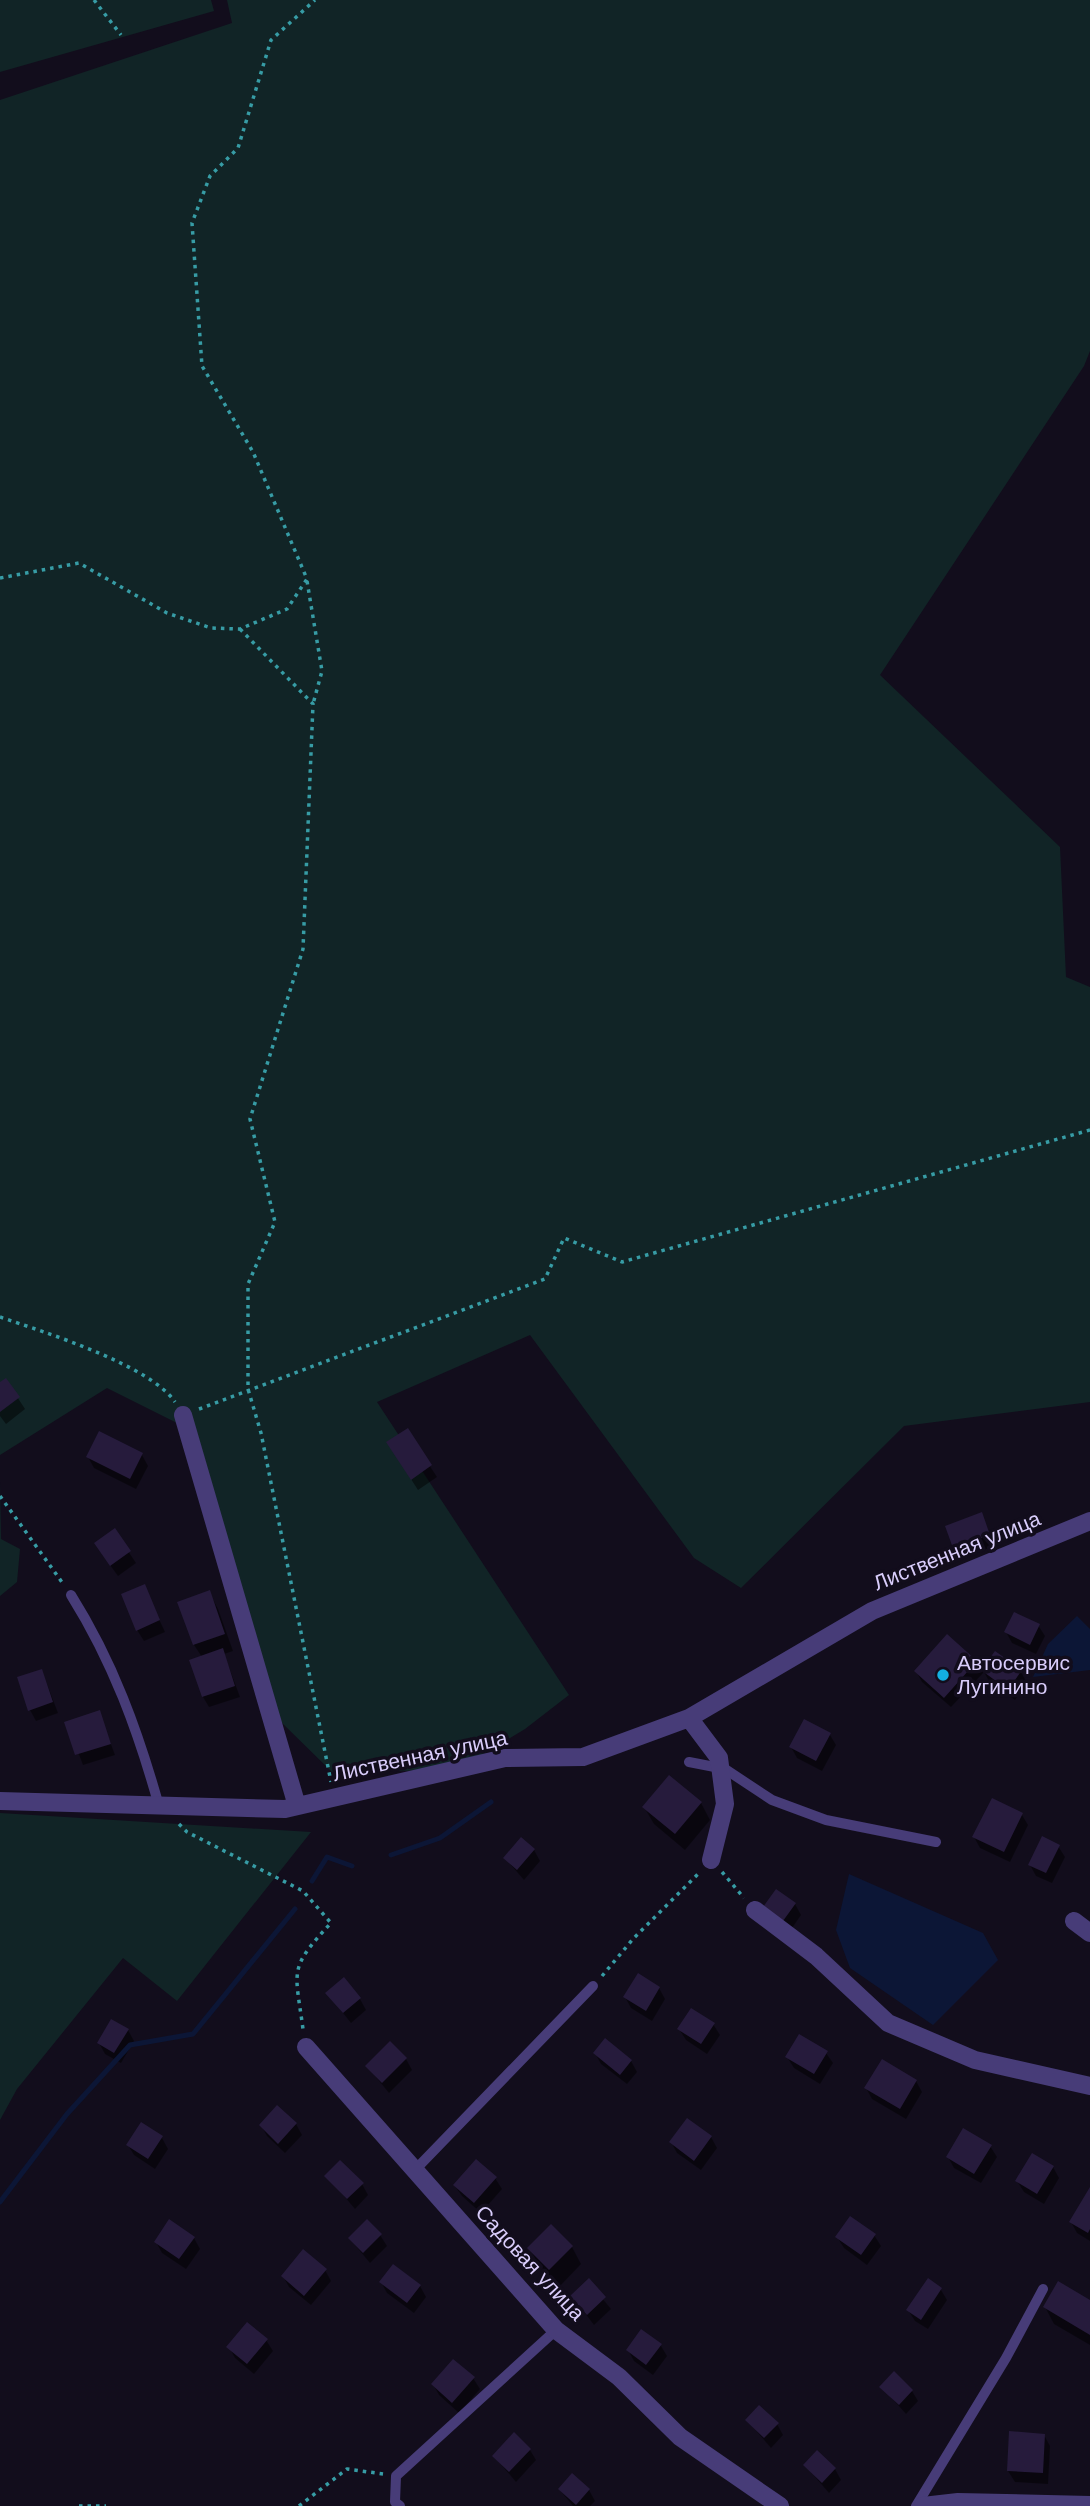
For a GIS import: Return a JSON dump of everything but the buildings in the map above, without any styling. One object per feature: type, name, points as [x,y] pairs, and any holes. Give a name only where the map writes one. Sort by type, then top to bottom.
[{"type":"street","points":[[183,1415],[297,1806]]},
{"type":"street","name":"Лиственная улица","points":[[0,1801],[285,1809],[505,1758],[583,1757],[689,1718],[872,1611],[1090,1521]]},
{"type":"street","points":[[689,1718],[719,1758],[725,1804],[712,1860]]},
{"type":"street","points":[[755,1910],[816,1955],[888,2023],[975,2060],[1090,2086]]},
{"type":"street","points":[[1074,1921],[1090,1933]]},
{"type":"street","name":"Садовая улица","points":[[306,2047],[556,2330],[619,2377],[680,2437],[780,2506]]},
{"type":"street","points":[[923,2506],[1090,2505]]},
{"type":"lane","points":[[71,1595],[99,1639],[124,1693],[159,1807]]},
{"type":"lane","points":[[689,1762],[720,1768],[772,1800],[826,1820],[936,1842]]},
{"type":"lane","points":[[415,2170],[593,1986]]},
{"type":"lane","points":[[916,2506],[1006,2358],[1043,2289]]},
{"type":"lane","points":[[400,2506],[395,2502],[396,2476],[556,2330]]},
{"type":"path","points":[[94,0],[121,35]]},
{"type":"path","points":[[315,0],[271,40],[237,148],[210,176],[192,223],[202,366],[253,452],[307,579],[323,671],[313,704],[303,949],[250,1119],[275,1222],[248,1284],[248,1389],[261,1433],[334,1798]]},
{"type":"path","points":[[0,578],[79,563],[167,613],[211,628],[240,629],[287,609],[307,579]]},
{"type":"path","points":[[240,629],[313,704]]},
{"type":"path","points":[[0,1317],[139,1371],[168,1391],[183,1415],[545,1279],[564,1238],[622,1262],[1090,1130]]},
{"type":"path","points":[[0,1496],[71,1595]]},
{"type":"path","points":[[159,1807],[187,1832],[303,1891],[331,1923],[304,1951],[296,1972],[306,2047]]},
{"type":"path","points":[[593,1986],[633,1939],[712,1860],[755,1910]]},
{"type":"path","points":[[299,2506],[347,2469],[396,2476]]},
{"type":"path","points":[[79,2506],[106,2506]]},
{"type":"green space","points":[[0,0],[211,0],[214,11],[0,72]]},
{"type":"green space","points":[[227,0],[1090,0],[1090,351],[1084,366],[880,675],[1060,847],[1066,977],[1090,987],[1090,1402],[904,1426],[741,1588],[694,1558],[530,1335],[377,1402],[569,1695],[525,1729],[457,1770],[332,1772],[280,1721],[197,1433],[107,1388],[0,1455],[0,100],[232,23]]},
{"type":"green space","points":[[0,1482],[1,1539],[20,1549],[17,1582],[0,1596]]},
{"type":"green space","points":[[0,1813],[311,1832],[177,2001],[123,1958],[17,2089],[0,2120]]},
{"type":"water","points":[[1077,1616],[1090,1629],[1090,1670],[1033,1677],[1048,1644]]},
{"type":"water","points":[[849,1874],[983,1933],[998,1960],[933,2025],[850,1968],[836,1930]]},
{"type":"waterway","points":[[391,1855],[440,1838],[491,1802]]},
{"type":"waterway","points":[[312,1881],[327,1857],[352,1866]]},
{"type":"waterway","points":[[0,2202],[67,2114],[130,2045],[193,2034],[295,1909]]},
{"type":"place","name":"Автосервис Лугинино","points":[[943,1675]]}]
